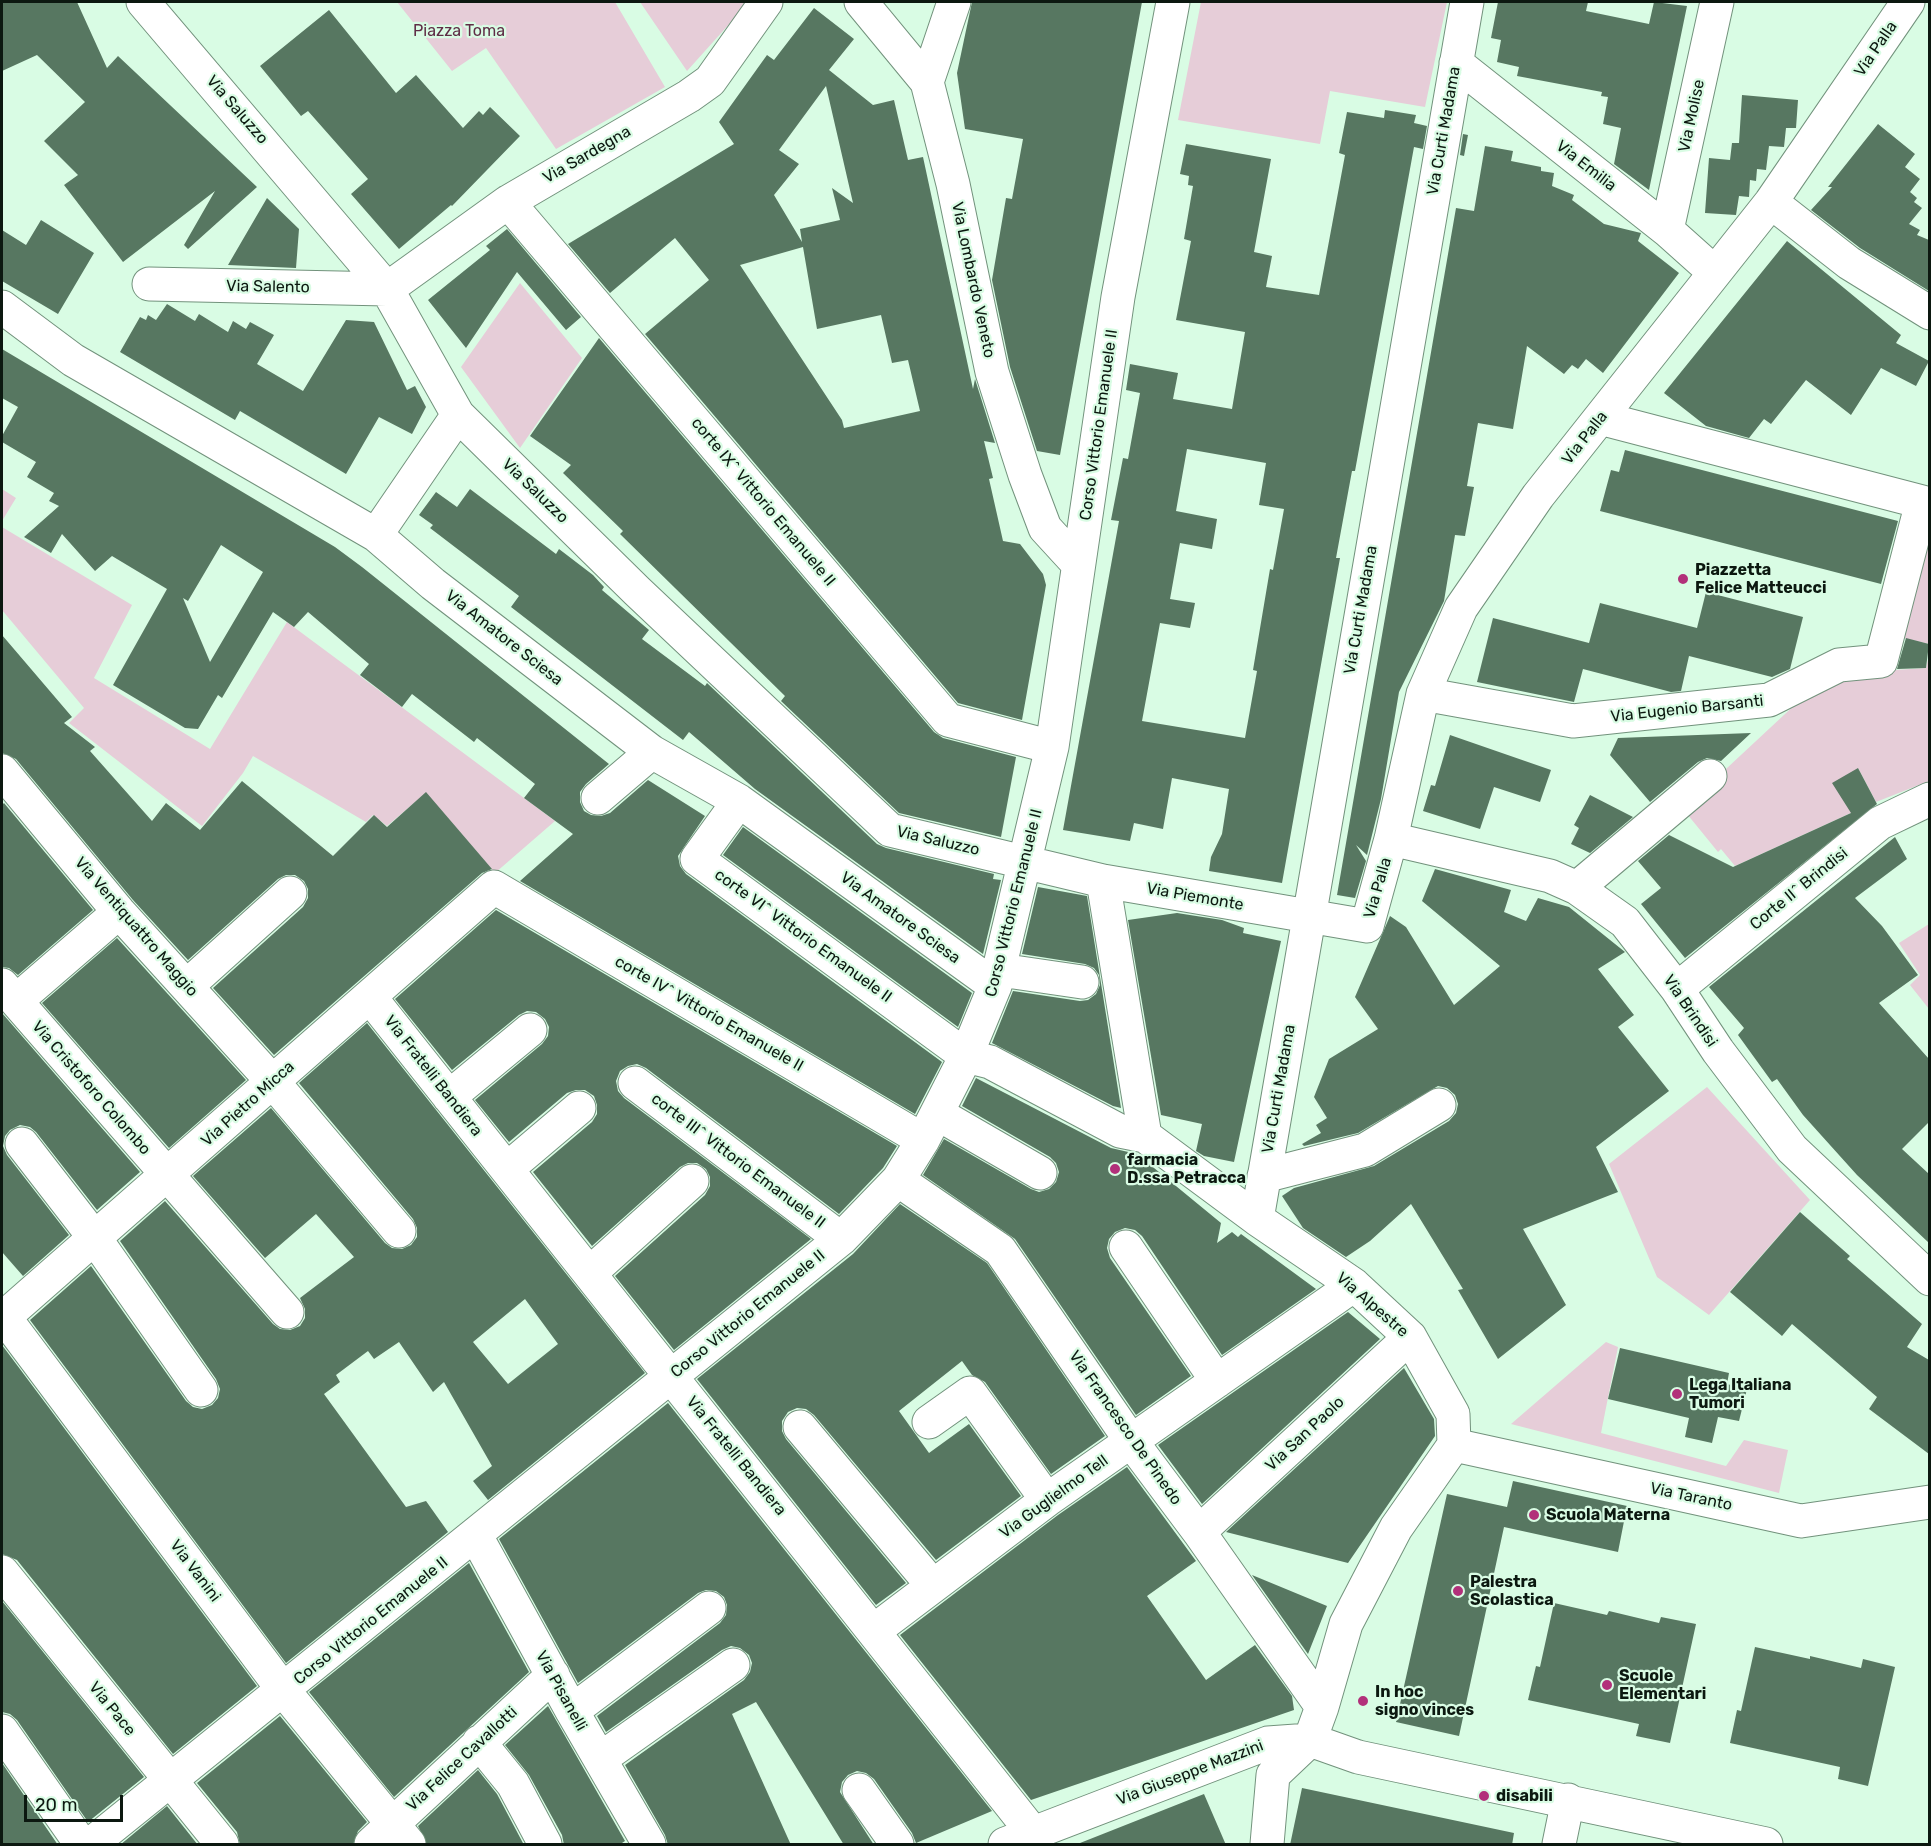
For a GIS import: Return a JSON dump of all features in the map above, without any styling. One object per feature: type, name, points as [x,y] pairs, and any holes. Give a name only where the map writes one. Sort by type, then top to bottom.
[{"type":"street","name":"Via Saluzzo","points":[[143,2],[387,289],[458,415],[637,591],[890,830],[1025,861]]},
{"type":"street","name":"Via Sardegna","points":[[387,289],[508,202],[689,96],[710,81],[766,2]]},
{"type":"street","name":"Via Lombardo Veneto","points":[[861,2],[927,82],[953,184],[992,372],[1045,528],[1078,564]]},
{"type":"street","points":[[927,82],[954,2]]},
{"type":"street","name":"Corso Vittorio Emanuele II","points":[[91,1845],[841,1239],[898,1180],[931,1127],[966,1056],[997,978],[1052,747],[1118,297],[1173,2]]},
{"type":"street","name":"Via Curti Madama","points":[[1257,1219],[1467,2]]},
{"type":"street","name":"Via Molise","points":[[1667,230],[1717,2]]},
{"type":"street","name":"Via Palla","points":[[1367,926],[1391,839],[1423,694],[1461,608],[1538,496],[1771,202],[1908,2]]},
{"type":"street","name":"Via Emilia","points":[[1456,63],[1667,230],[1714,272]]},
{"type":"street","name":"corte IX^ Vittorio Emanuele II","points":[[508,202],[948,720],[1052,747]]},
{"type":"street","points":[[1771,202],[1849,263],[1929,313]]},
{"type":"street","name":"Via Salento","points":[[149,284],[387,289]]},
{"type":"street","name":"Via Amatore Sciesa","points":[[2,306],[73,360],[376,535],[433,584],[652,752],[739,801],[997,978]]},
{"type":"street","points":[[376,535],[458,415]]},
{"type":"street","name":"Via Eugenio Barsanti","points":[[1423,694],[1573,721],[1769,700],[1839,665],[1881,661],[1922,502],[1600,418]]},
{"type":"street","points":[[598,798],[652,752]]},
{"type":"street","name":"Via Ventiquattro Maggio","points":[[2,771],[119,912],[273,1082],[399,1231]]},
{"type":"street","points":[[1577,888],[1710,776]]},
{"type":"street","name":"Corte II^ Brindisi","points":[[1677,989],[1880,823],[1929,800]]},
{"type":"street","name":"corte VI^ Vittorio Emanuele II","points":[[739,801],[697,859],[966,1056]]},
{"type":"street","name":"Via Brindisi","points":[[1391,839],[1550,876],[1577,888],[1625,922],[1677,989],[1718,1051],[1792,1149],[1929,1279]]},
{"type":"street","name":"Via Piemonte","points":[[1025,861],[1103,881],[1367,926]]},
{"type":"street","points":[[1103,881],[1145,1136]]},
{"type":"street","name":"Via Pietro Micca","points":[[2,1317],[167,1176],[494,887]]},
{"type":"street","name":"corte IV^ Vittorio Emanuele II","points":[[494,887],[931,1127],[1040,1173]]},
{"type":"street","points":[[187,986],[290,892]]},
{"type":"street","name":"Via Cristoforo Colombo","points":[[119,912],[9,993],[287,1312]]},
{"type":"street","points":[[997,978],[1082,982]]},
{"type":"street","name":"Via Fratelli Bandiera","points":[[370,997],[875,1630],[1019,1839]]},
{"type":"street","points":[[449,1097],[530,1030]]},
{"type":"street","name":"Via Alpestre","points":[[966,1056],[990,1062],[1120,1131],[1145,1136],[1257,1219],[1354,1285],[1410,1337],[1453,1414],[1454,1445]]},
{"type":"street","name":"corte III^ Vittorio Emanuele II","points":[[635,1083],[841,1239]]},
{"type":"street","points":[[1264,1176],[1365,1149],[1439,1105]]},
{"type":"street","points":[[507,1169],[579,1108]]},
{"type":"street","points":[[22,1144],[94,1237],[201,1390]]},
{"type":"street","name":"Via Francesco De Pinedo","points":[[898,1180],[1000,1250],[1131,1441],[1199,1532],[1322,1707]]},
{"type":"street","points":[[590,1273],[692,1181]]},
{"type":"street","points":[[1126,1247],[1217,1381]]},
{"type":"street","name":"Via Guglielmo Tell","points":[[875,1630],[1047,1500],[1354,1285]]},
{"type":"street","name":"Via Vanini","points":[[2,1317],[284,1690],[391,1838]]},
{"type":"street","name":"Via San Paolo","points":[[1199,1532],[1410,1337]]},
{"type":"street","points":[[928,1422],[970,1393],[1047,1500]]},
{"type":"street","points":[[800,1427],[933,1586]]},
{"type":"street","points":[[1268,1845],[1273,1775],[1310,1740],[1346,1624],[1396,1528],[1454,1445]]},
{"type":"street","name":"Via Taranto","points":[[1454,1445],[1801,1521],[1929,1502]]},
{"type":"street","name":"Via Pisanelli","points":[[476,1536],[649,1845]]},
{"type":"street","name":"Via Pace","points":[[2,1572],[222,1845]]},
{"type":"street","points":[[572,1711],[709,1608]]},
{"type":"street","points":[[600,1759],[733,1665]]},
{"type":"street","name":"Via Felice Cavallotti","points":[[391,1838],[479,1742],[553,1675]]},
{"type":"street","points":[[2,1731],[81,1845]]},
{"type":"street","name":"Via Giuseppe Mazzini","points":[[1019,1839],[1268,1743],[1310,1740],[1358,1757],[1568,1800],[1766,1845]]},
{"type":"street","points":[[479,1742],[513,1784],[545,1845]]},
{"type":"street","points":[[859,1790],[897,1845]]},
{"type":"street","points":[[1559,1845],[1568,1800]]},
{"type":"green space","name":"Piazza Toma","points":[[397,2],[615,2],[665,87],[556,149],[486,48],[452,71]]},
{"type":"green space","points":[[640,2],[749,2],[687,71]]},
{"type":"green space","points":[[1201,2],[1447,2],[1425,107],[1330,91],[1320,144],[1178,120]]},
{"type":"green space","points":[[520,283],[582,358],[520,448],[461,367]]},
{"type":"green space","points":[[2,489],[16,498],[2,521]]},
{"type":"green space","points":[[2,527],[132,605],[94,678],[210,749],[287,622],[555,821],[495,873],[426,793],[387,826],[373,815],[366,822],[253,756],[243,773],[202,826],[69,723],[84,708],[2,610]]},
{"type":"green space","points":[[1929,530],[1929,644],[1903,638]]},
{"type":"green space","points":[[1929,655],[1929,781],[1876,802],[1858,768],[1851,813],[1735,866],[1721,849],[1718,852],[1683,809],[1814,687],[1863,672],[1926,668]]},
{"type":"green space","points":[[1929,924],[1929,1009],[1910,985],[1920,975],[1899,943]]},
{"type":"green space","points":[[1707,1087],[1810,1200],[1709,1315],[1657,1277],[1609,1164]]},
{"type":"green space","points":[[1606,1342],[1618,1347],[1601,1433],[1726,1466],[1744,1440],[1788,1450],[1779,1493],[1511,1424]]},
{"type":"building","points":[[2,2],[77,2],[107,68],[118,56],[257,187],[188,249],[184,245],[215,191],[123,262],[64,185],[78,175],[44,141],[85,102],[37,55],[2,71]]},
{"type":"building","points":[[972,2],[1142,2],[1060,455],[1037,451],[1010,367],[992,280],[1006,198],[1012,199],[1023,139],[965,129],[957,73]]},
{"type":"building","points":[[1498,2],[1588,2],[1586,11],[1649,24],[1654,2],[1687,6],[1649,190],[1614,164],[1621,128],[1603,124],[1608,97],[1601,96],[1602,92],[1517,76],[1519,67],[1497,62],[1501,40],[1491,38]]},
{"type":"building","points":[[814,8],[854,39],[829,70],[873,105],[894,100],[908,160],[923,157],[973,389],[975,379],[995,443],[984,441],[993,478],[989,479],[1003,541],[1020,544],[1043,574],[1046,585],[1022,720],[958,703],[645,334],[709,280],[675,238],[610,293],[568,244],[734,144],[719,122],[767,55],[774,60]],"holes":[[[826,86],[853,203],[832,188],[840,220],[800,229],[802,242],[774,195],[799,164],[779,150]],[[803,247],[817,329],[881,315],[892,363],[908,360],[920,411],[844,428],[842,420],[740,265]]]},
{"type":"building","points":[[329,10],[396,93],[416,75],[463,128],[479,111],[483,115],[490,107],[520,136],[452,206],[399,249],[351,194],[368,179],[308,111],[301,116],[260,66]]},
{"type":"building","points":[[1742,95],[1798,100],[1796,128],[1786,128],[1784,147],[1769,146],[1766,170],[1757,169],[1756,181],[1750,180],[1749,197],[1739,196],[1736,215],[1705,213],[1709,158],[1730,160],[1732,143],[1739,143]]},
{"type":"building","points":[[1385,110],[1416,115],[1414,123],[1427,126],[1423,149],[1414,147],[1355,471],[1352,471],[1336,558],[1340,558],[1282,883],[1209,871],[1211,857],[1222,834],[1229,789],[1172,778],[1163,829],[1134,823],[1130,841],[1063,830],[1119,521],[1111,520],[1123,458],[1128,459],[1140,393],[1126,390],[1130,364],[1178,373],[1173,399],[1232,409],[1245,332],[1176,320],[1191,241],[1184,239],[1193,186],[1188,185],[1189,176],[1180,174],[1186,144],[1271,159],[1254,252],[1272,256],[1266,287],[1319,295],[1345,155],[1339,153],[1347,112],[1384,118]],"holes":[[[1187,449],[1266,463],[1259,505],[1284,509],[1273,570],[1270,569],[1253,670],[1257,671],[1245,738],[1142,721],[1160,623],[1190,628],[1195,603],[1170,599],[1180,543],[1212,549],[1217,519],[1176,511]]]},
{"type":"building","points":[[1878,124],[1915,154],[1905,167],[1920,179],[1910,192],[1917,198],[1914,202],[1922,208],[1909,224],[1920,230],[1917,235],[1929,240],[1929,291],[1860,248],[1811,210],[1832,187],[1828,187]]},
{"type":"building","points":[[1463,134],[1468,135],[1464,156],[1460,155]]},
{"type":"building","points":[[1485,146],[1513,151],[1511,161],[1541,167],[1541,171],[1554,173],[1552,186],[1574,195],[1572,200],[1604,224],[1641,233],[1638,241],[1679,273],[1603,373],[1586,359],[1578,369],[1572,365],[1564,374],[1527,346],[1513,429],[1478,423],[1467,486],[1474,487],[1465,536],[1455,535],[1444,601],[1399,692],[1381,799],[1367,855],[1356,845],[1366,861],[1355,898],[1337,895],[1456,208],[1474,211]]},
{"type":"building","points":[[267,198],[299,229],[296,268],[228,265]]},
{"type":"building","points":[[41,220],[94,253],[58,314],[2,281],[2,230],[26,245]]},
{"type":"building","points":[[507,229],[581,317],[566,330],[517,272],[466,348],[428,300],[490,250],[486,246]]},
{"type":"building","points":[[1787,241],[1901,335],[1896,343],[1929,361],[1916,386],[1881,368],[1851,415],[1806,380],[1771,424],[1764,419],[1749,438],[1706,426],[1664,393]]},
{"type":"building","points":[[167,304],[195,321],[199,314],[228,332],[233,321],[246,329],[250,322],[274,335],[257,364],[303,391],[346,320],[374,322],[407,390],[415,386],[426,407],[412,434],[379,417],[346,474],[240,411],[235,420],[120,352],[140,317],[146,320],[148,315],[156,320]]},
{"type":"building","points":[[599,338],[934,732],[943,738],[1016,757],[1001,837],[899,813],[781,701],[785,696],[620,534],[623,531],[563,473],[571,465],[530,436]]},
{"type":"building","points":[[2,349],[335,547],[609,764],[580,792],[580,802],[584,811],[591,815],[601,816],[610,813],[648,780],[705,816],[678,856],[680,866],[686,874],[942,1062],[915,1114],[520,881],[573,834],[524,798],[535,784],[477,738],[474,742],[412,694],[402,707],[360,675],[369,664],[308,612],[294,627],[273,612],[222,698],[218,695],[198,729],[185,728],[113,685],[167,589],[112,556],[95,571],[62,534],[51,553],[24,537],[59,506],[49,501],[54,493],[27,477],[36,462],[2,442],[2,436],[18,407],[2,398]],"holes":[[[221,545],[263,572],[210,662],[183,598],[188,601]]]},
{"type":"building","points":[[1625,450],[1898,521],[1881,584],[1600,511],[1611,470],[1619,472]]},
{"type":"building","points":[[470,489],[556,554],[559,549],[593,575],[604,587],[602,590],[649,630],[642,639],[705,686],[707,683],[877,844],[994,874],[993,879],[1001,880],[983,954],[755,789],[689,732],[683,740],[511,607],[519,596],[430,528],[433,525],[419,515],[436,492],[457,507]]},
{"type":"building","points":[[1706,592],[1803,617],[1790,669],[1772,677],[1689,656],[1681,691],[1671,692],[1583,669],[1574,702],[1477,682],[1493,618],[1589,643],[1600,603],[1697,628]]},
{"type":"building","points":[[2,635],[72,717],[64,723],[95,747],[90,751],[152,821],[166,803],[200,830],[242,781],[333,856],[374,815],[387,827],[426,792],[492,869],[482,873],[274,1055],[213,988],[303,907],[308,898],[308,889],[304,881],[295,875],[286,875],[278,879],[188,960],[133,900],[16,759],[2,753]]},
{"type":"building","points":[[1906,638],[1929,644],[1926,668],[1897,669]]},
{"type":"building","points":[[1751,733],[1721,761],[1707,758],[1698,762],[1650,802],[1610,755],[1618,738]]},
{"type":"building","points":[[1450,735],[1551,770],[1540,802],[1494,787],[1480,829],[1423,811],[1431,785],[1435,786]]},
{"type":"building","points":[[1858,768],[1877,804],[1685,958],[1641,904],[1661,888],[1638,861],[1669,835],[1733,867],[1851,813],[1832,783]]},
{"type":"building","points":[[1590,795],[1633,817],[1590,853],[1571,844],[1579,828],[1574,825]]},
{"type":"building","points":[[4,803],[93,910],[18,975],[9,968],[2,967],[2,805]]},
{"type":"building","points":[[743,827],[972,993],[958,1027],[723,855]]},
{"type":"building","points":[[1895,837],[1907,859],[1855,898],[1882,926],[1918,975],[1879,1003],[1929,1059],[1929,1122],[1902,1149],[1929,1174],[1929,1243],[1857,1175],[1803,1115],[1777,1079],[1772,1082],[1738,1035],[1744,1028],[1709,987]]},
{"type":"building","points":[[1435,869],[1511,890],[1504,912],[1526,921],[1538,898],[1569,907],[1625,952],[1598,969],[1634,1015],[1618,1027],[1669,1091],[1596,1147],[1618,1192],[1523,1229],[1566,1305],[1498,1359],[1458,1290],[1463,1289],[1411,1204],[1370,1241],[1346,1257],[1303,1228],[1282,1196],[1294,1188],[1374,1166],[1449,1121],[1456,1113],[1458,1104],[1455,1095],[1447,1088],[1438,1086],[1358,1133],[1304,1146],[1302,1144],[1321,1133],[1316,1125],[1327,1118],[1314,1097],[1329,1059],[1378,1029],[1355,997],[1390,916],[1406,927],[1454,1005],[1500,966],[1422,901]]},
{"type":"building","points":[[1038,887],[1087,896],[1121,1108],[1113,1106],[992,1043],[1013,991],[1080,1001],[1088,1000],[1096,994],[1100,985],[1099,975],[1094,968],[1085,964],[1022,954]]},
{"type":"building","points":[[496,910],[897,1146],[883,1168],[839,1214],[646,1068],[637,1064],[620,1071],[616,1081],[618,1091],[624,1098],[811,1239],[674,1350],[615,1276],[705,1195],[710,1186],[710,1177],[706,1169],[697,1163],[688,1163],[680,1167],[592,1246],[533,1172],[592,1122],[597,1114],[594,1096],[585,1090],[567,1093],[509,1142],[475,1100],[542,1044],[548,1036],[549,1027],[545,1019],[536,1012],[527,1011],[519,1015],[452,1070],[395,999]]},
{"type":"building","points":[[1177,913],[1222,920],[1244,928],[1243,933],[1281,941],[1234,1162],[1204,1156],[1196,1151],[1202,1124],[1161,1115],[1128,920]]},
{"type":"building","points":[[117,938],[246,1080],[169,1148],[42,1003]]},
{"type":"building","points":[[2,1013],[140,1172],[97,1210],[36,1132],[30,1127],[20,1125],[10,1130],[5,1136],[3,1146],[7,1155],[69,1235],[23,1276],[2,1252]]},
{"type":"building","points":[[367,1023],[645,1373],[488,1500],[473,1481],[492,1466],[444,1382],[433,1392],[399,1342],[374,1359],[368,1351],[336,1375],[340,1382],[324,1394],[406,1507],[426,1501],[448,1532],[286,1663],[30,1320],[91,1266],[186,1401],[193,1407],[202,1409],[212,1405],[218,1398],[220,1389],[216,1379],[120,1241],[165,1201],[273,1324],[280,1329],[290,1330],[300,1326],[305,1318],[305,1309],[300,1298],[354,1257],[316,1214],[265,1258],[193,1176],[271,1108],[385,1243],[392,1248],[402,1249],[411,1245],[417,1237],[417,1228],[413,1219],[299,1083]],"holes":[[[525,1299],[558,1344],[508,1384],[473,1342]]]},
{"type":"building","points":[[976,1078],[1111,1148],[1137,1154],[1221,1223],[1217,1243],[1232,1232],[1238,1237],[1241,1234],[1316,1289],[1222,1355],[1142,1236],[1135,1230],[1125,1228],[1115,1232],[1109,1239],[1107,1248],[1110,1258],[1191,1376],[1136,1415],[1015,1239],[923,1175],[944,1139],[1031,1189],[1039,1192],[1049,1189],[1056,1182],[1059,1172],[1056,1163],[1050,1157],[962,1106]]},
{"type":"building","points":[[900,1204],[987,1263],[1105,1436],[1051,1474],[985,1382],[972,1375],[962,1361],[899,1411],[929,1453],[969,1424],[1021,1496],[936,1560],[814,1415],[806,1409],[797,1408],[788,1412],[782,1421],[782,1431],[786,1439],[906,1583],[876,1605],[697,1379],[853,1254]]},
{"type":"building","points":[[1800,1212],[1850,1256],[1847,1259],[1922,1324],[1907,1347],[1929,1360],[1929,1454],[1869,1409],[1877,1397],[1792,1324],[1782,1336],[1730,1292]]},
{"type":"building","points":[[1348,1312],[1380,1339],[1202,1504],[1158,1445]]},
{"type":"building","points":[[2,1345],[257,1686],[173,1754],[17,1560],[2,1554]]},
{"type":"building","name":"Lega Italiana Tumori","points":[[1620,1348],[1729,1373],[1727,1384],[1747,1389],[1739,1421],[1718,1417],[1712,1443],[1685,1437],[1689,1418],[1608,1399]]},
{"type":"building","points":[[1404,1368],[1434,1419],[1435,1436],[1348,1563],[1226,1532]]},
{"type":"building","points":[[668,1403],[992,1811],[916,1843],[912,1833],[874,1779],[866,1773],[857,1771],[848,1775],[842,1782],[840,1792],[874,1845],[844,1845],[756,1702],[732,1714],[791,1845],[668,1845],[665,1835],[625,1765],[744,1680],[750,1672],[752,1663],[749,1655],[740,1648],[731,1646],[722,1650],[606,1732],[597,1716],[720,1623],[726,1615],[727,1605],[724,1597],[716,1591],[706,1590],[698,1593],[578,1683],[499,1539]]},
{"type":"building","points":[[1127,1467],[1196,1561],[1147,1596],[1206,1680],[1255,1645],[1292,1696],[1294,1710],[1031,1800],[900,1635],[1058,1515]]},
{"type":"building","points":[[1513,1481],[1627,1506],[1618,1552],[1504,1527],[1459,1736],[1396,1722],[1447,1494],[1507,1507]]},
{"type":"building","points":[[469,1563],[529,1672],[394,1797],[309,1692]]},
{"type":"building","points":[[1252,1575],[1327,1606],[1308,1654]]},
{"type":"building","points":[[2,1601],[144,1777],[88,1822],[17,1720],[10,1714],[2,1712]]},
{"type":"building","name":"Scuole Elementari","points":[[1554,1603],[1607,1615],[1609,1611],[1659,1623],[1661,1617],[1696,1624],[1670,1743],[1636,1736],[1639,1724],[1528,1700],[1536,1666],[1540,1667]]},
{"type":"building","name":"Scuole Elementari","points":[[1755,1647],[1810,1659],[1810,1656],[1861,1668],[1863,1659],[1895,1667],[1868,1786],[1838,1779],[1840,1767],[1730,1743],[1737,1710],[1741,1711]]},
{"type":"building","points":[[548,1706],[625,1841],[619,1845],[564,1845],[562,1835],[529,1775],[505,1745]]},
{"type":"building","points":[[280,1716],[367,1822],[358,1831],[353,1845],[240,1845],[237,1832],[197,1783]]},
{"type":"building","points":[[2,1763],[58,1845],[2,1845]]},
{"type":"building","points":[[478,1770],[497,1794],[524,1845],[427,1845],[418,1826]]},
{"type":"building","points":[[1302,1788],[1514,1833],[1512,1845],[1290,1845]]},
{"type":"building","points":[[1204,1794],[1226,1845],[1080,1845],[1080,1843]]},
{"type":"building","points":[[167,1806],[198,1845],[120,1845]]},
{"type":"place","name":"Piazzetta Felice Matteucci","points":[[1683,579]]},
{"type":"place","name":"farmacia D.ssa Petracca","points":[[1115,1169]]},
{"type":"place","name":"Lega Italiana Tumori","points":[[1677,1394]]},
{"type":"place","name":"Scuola Materna","points":[[1534,1515]]},
{"type":"place","name":"Palestra Scolastica","points":[[1458,1591]]},
{"type":"place","name":"Scuole Elementari","points":[[1607,1685]]},
{"type":"place","name":"In hoc signo vinces","points":[[1363,1701]]},
{"type":"place","name":"disabili","points":[[1484,1796]]}]
